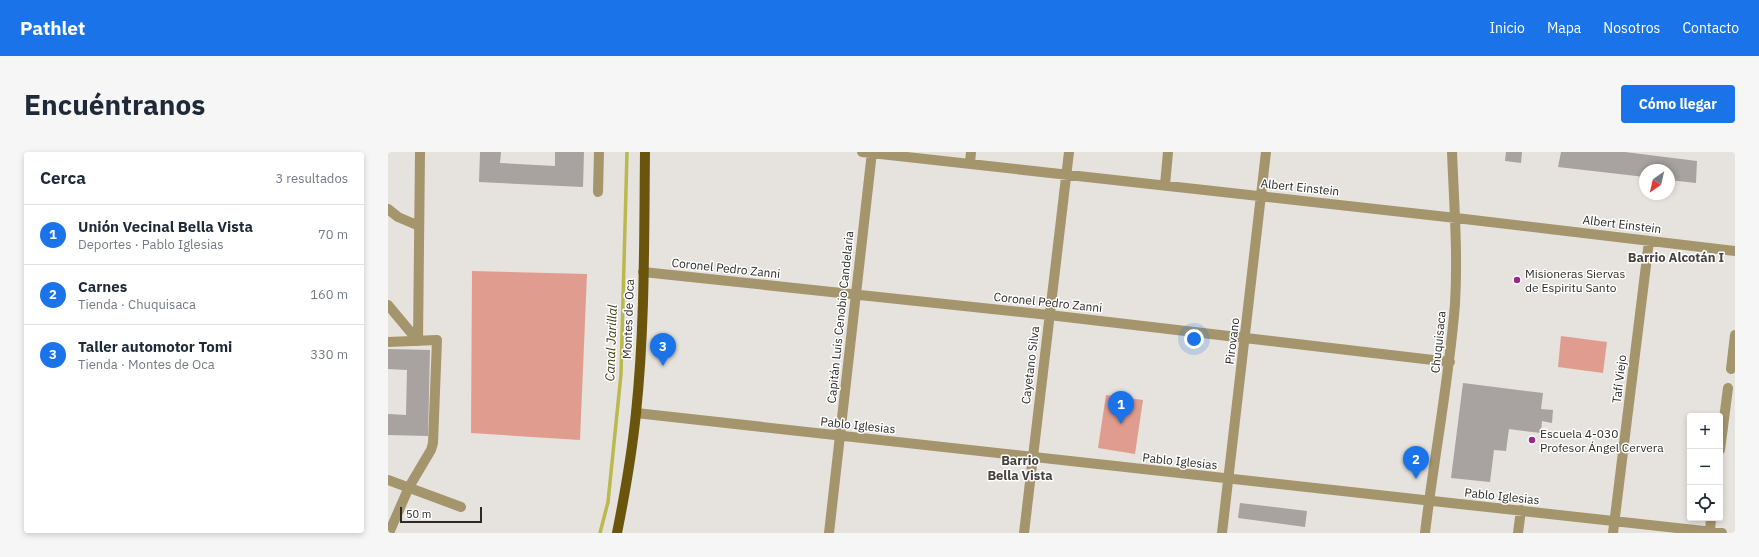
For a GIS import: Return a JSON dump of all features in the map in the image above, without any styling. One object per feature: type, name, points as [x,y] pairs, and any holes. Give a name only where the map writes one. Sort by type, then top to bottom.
[{"type":"main road","name":"Montes de Oca","points":[[617,533],[625,491],[636,413],[643,272],[645,152]]},
{"type":"street","points":[[418,341],[418,226],[420,152]]},
{"type":"street","points":[[598,192],[600,152]]},
{"type":"street","name":"Albert Einstein","points":[[862,152],[1165,185],[1735,251]]},
{"type":"street","points":[[970,163],[971,152]]},
{"type":"street","name":"Cayetano Silva","points":[[1024,533],[1069,152]]},
{"type":"street","points":[[1165,185],[1168,152]]},
{"type":"street","name":"Pirovano","points":[[1222,533],[1266,152]]},
{"type":"street","name":"Chuquisaca","points":[[1425,533],[1450,362],[1455,302],[1456,218],[1452,152]]},
{"type":"street","name":"Capitán Luis Cenobio Candelaria","points":[[829,533],[872,153]]},
{"type":"street","points":[[388,209],[398,217],[418,226]]},
{"type":"street","name":"Tafí Viejo","points":[[1612,533],[1649,241]]},
{"type":"street","name":"Coronel Pedro Zanni","points":[[643,272],[1049,315],[1450,362]]},
{"type":"street","points":[[388,305],[418,341]]},
{"type":"street","points":[[1730,369],[1735,334]]},
{"type":"street","points":[[388,342],[437,340],[433,442],[431,450],[409,487],[389,533]]},
{"type":"street","points":[[1720,449],[1728,388]]},
{"type":"street","name":"Pablo Iglesias","points":[[636,413],[1722,533]]},
{"type":"street","points":[[388,480],[461,507]]},
{"type":"street","points":[[1518,533],[1521,510]]},
{"type":"street","points":[[1710,532],[1711,521]]},
{"type":"shaded area","points":[[472,271],[587,274],[580,440],[471,433]]},
{"type":"shaded area","points":[[1561,336],[1607,342],[1603,373],[1558,367]]},
{"type":"shaded area","points":[[1106,395],[1143,400],[1135,454],[1098,448]]},
{"type":"building","points":[[480,152],[501,152],[500,163],[555,166],[555,152],[584,152],[583,187],[479,182]]},
{"type":"building","points":[[1506,152],[1522,152],[1521,163],[1505,161]]},
{"type":"building","points":[[1561,152],[1625,152],[1697,161],[1696,183],[1675,181],[1675,164],[1639,164],[1639,176],[1558,167]]},
{"type":"building","points":[[388,349],[430,350],[428,436],[388,435],[388,414],[406,415],[407,370],[388,369]]},
{"type":"building","points":[[1463,383],[1543,393],[1541,409],[1553,410],[1552,423],[1542,421],[1541,433],[1509,429],[1506,451],[1494,450],[1490,482],[1451,478]]},
{"type":"building","points":[[1240,503],[1307,511],[1305,527],[1238,518]]},
{"type":"waterway","name":"Canal Jarillal","points":[[600,533],[608,502],[621,374],[627,152]]},
{"type":"place","name":"Misioneras Siervas de Espiritu Santo","points":[[1517,280]]},
{"type":"place","name":"Taller automotor Tomi","points":[[663,366]]},
{"type":"place","name":"Unión Vecinal Bella Vista","points":[[1121,424]]},
{"type":"place","name":"Escuela 4-030 Profesor Ángel Cervera","points":[[1532,440]]},
{"type":"place","name":"Carnes","points":[[1416,479]]},
{"type":"district","name":"Barrio Alcotán I","points":[[1676,257]]},
{"type":"district","name":"Barrio Bella Vista","points":[[1020,468]]}]
